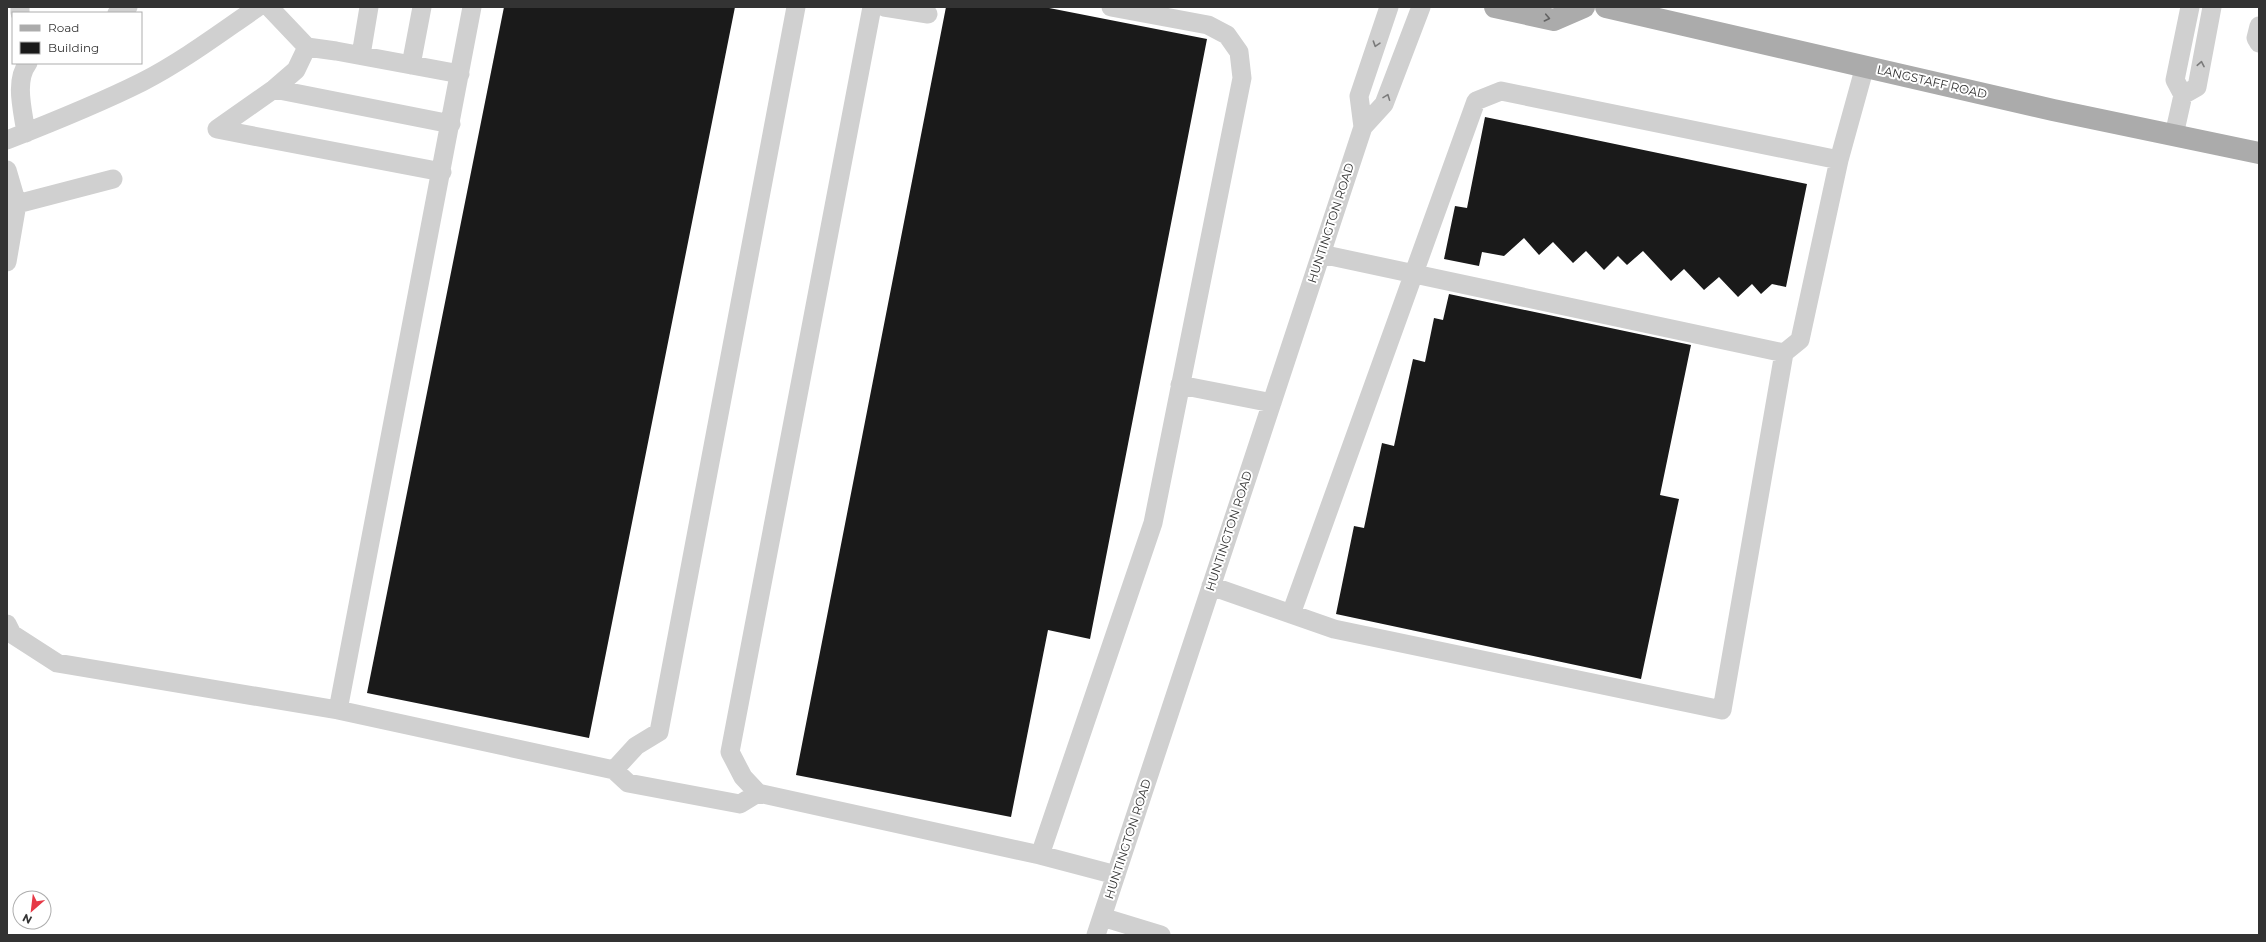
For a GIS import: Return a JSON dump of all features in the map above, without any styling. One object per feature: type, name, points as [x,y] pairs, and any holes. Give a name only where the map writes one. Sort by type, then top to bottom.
[{"type":"main road","points":[[1495,7],[1554,20],[1584,7]]},
{"type":"main road","name":"LANGSTAFF ROAD","points":[[1606,7],[2045,108],[2259,153]]},
{"type":"street","points":[[119,12],[128,7]]},
{"type":"street","points":[[7,140],[90,107],[143,82],[187,56],[258,7]]},
{"type":"street","points":[[269,7],[307,47],[361,55],[460,74]]},
{"type":"street","points":[[361,55],[369,7]]},
{"type":"street","points":[[411,65],[422,7]]},
{"type":"street","points":[[338,710],[442,172],[472,7]]},
{"type":"street","points":[[614,770],[636,746],[659,732],[796,7]]},
{"type":"street","points":[[872,7],[730,752],[743,777],[758,793],[1040,855],[1116,875]]},
{"type":"street","points":[[884,7],[928,14]]},
{"type":"street","points":[[1040,855],[1153,523],[1242,78],[1239,52],[1227,35],[1208,25],[1111,7]]},
{"type":"street","name":"HUNTINGTON ROAD","points":[[1363,127],[1359,96],[1389,7]]},
{"type":"street","name":"HUNTINGTON ROAD","points":[[1096,935],[1363,127],[1384,104],[1421,7]]},
{"type":"street","points":[[2174,135],[2183,96],[2175,80],[2190,7]]},
{"type":"street","points":[[2183,96],[2197,87],[2212,7]]},
{"type":"street","points":[[2259,26],[2256,38],[2259,43]]},
{"type":"street","points":[[307,47],[296,70],[274,89],[217,129],[442,172]]},
{"type":"street","points":[[25,65],[20,80],[26,133]]},
{"type":"street","points":[[1211,586],[1334,629],[1722,710],[1784,353],[1800,340],[1839,160],[1865,66]]},
{"type":"street","points":[[274,89],[451,124]]},
{"type":"street","points":[[1291,614],[1412,274],[1476,101],[1501,91],[1839,160]]},
{"type":"street","points":[[7,170],[17,204],[7,262]]},
{"type":"street","points":[[17,204],[113,179]]},
{"type":"street","points":[[1321,254],[1784,353]]},
{"type":"street","points":[[1180,385],[1272,403]]},
{"type":"street","points":[[7,624],[12,634],[57,663],[338,710],[614,770],[628,783],[740,804],[758,793]]},
{"type":"street","points":[[1102,917],[1161,935]]},
{"type":"building","points":[[504,7],[735,7],[589,738],[367,693]]},
{"type":"building","points":[[946,7],[1044,7],[1207,39],[1090,639],[1048,630],[1011,817],[796,775]]},
{"type":"building","points":[[1485,117],[1807,184],[1786,287],[1772,284],[1761,294],[1752,284],[1738,297],[1719,277],[1704,290],[1684,269],[1671,281],[1643,251],[1627,265],[1618,256],[1604,270],[1586,251],[1573,263],[1553,242],[1539,255],[1524,238],[1504,256],[1482,252],[1479,266],[1444,259],[1455,206],[1467,208]]},
{"type":"building","points":[[1449,294],[1691,345],[1660,495],[1679,499],[1641,679],[1336,614],[1354,526],[1364,528],[1382,443],[1394,446],[1413,359],[1425,362],[1434,318],[1443,320]]}]
